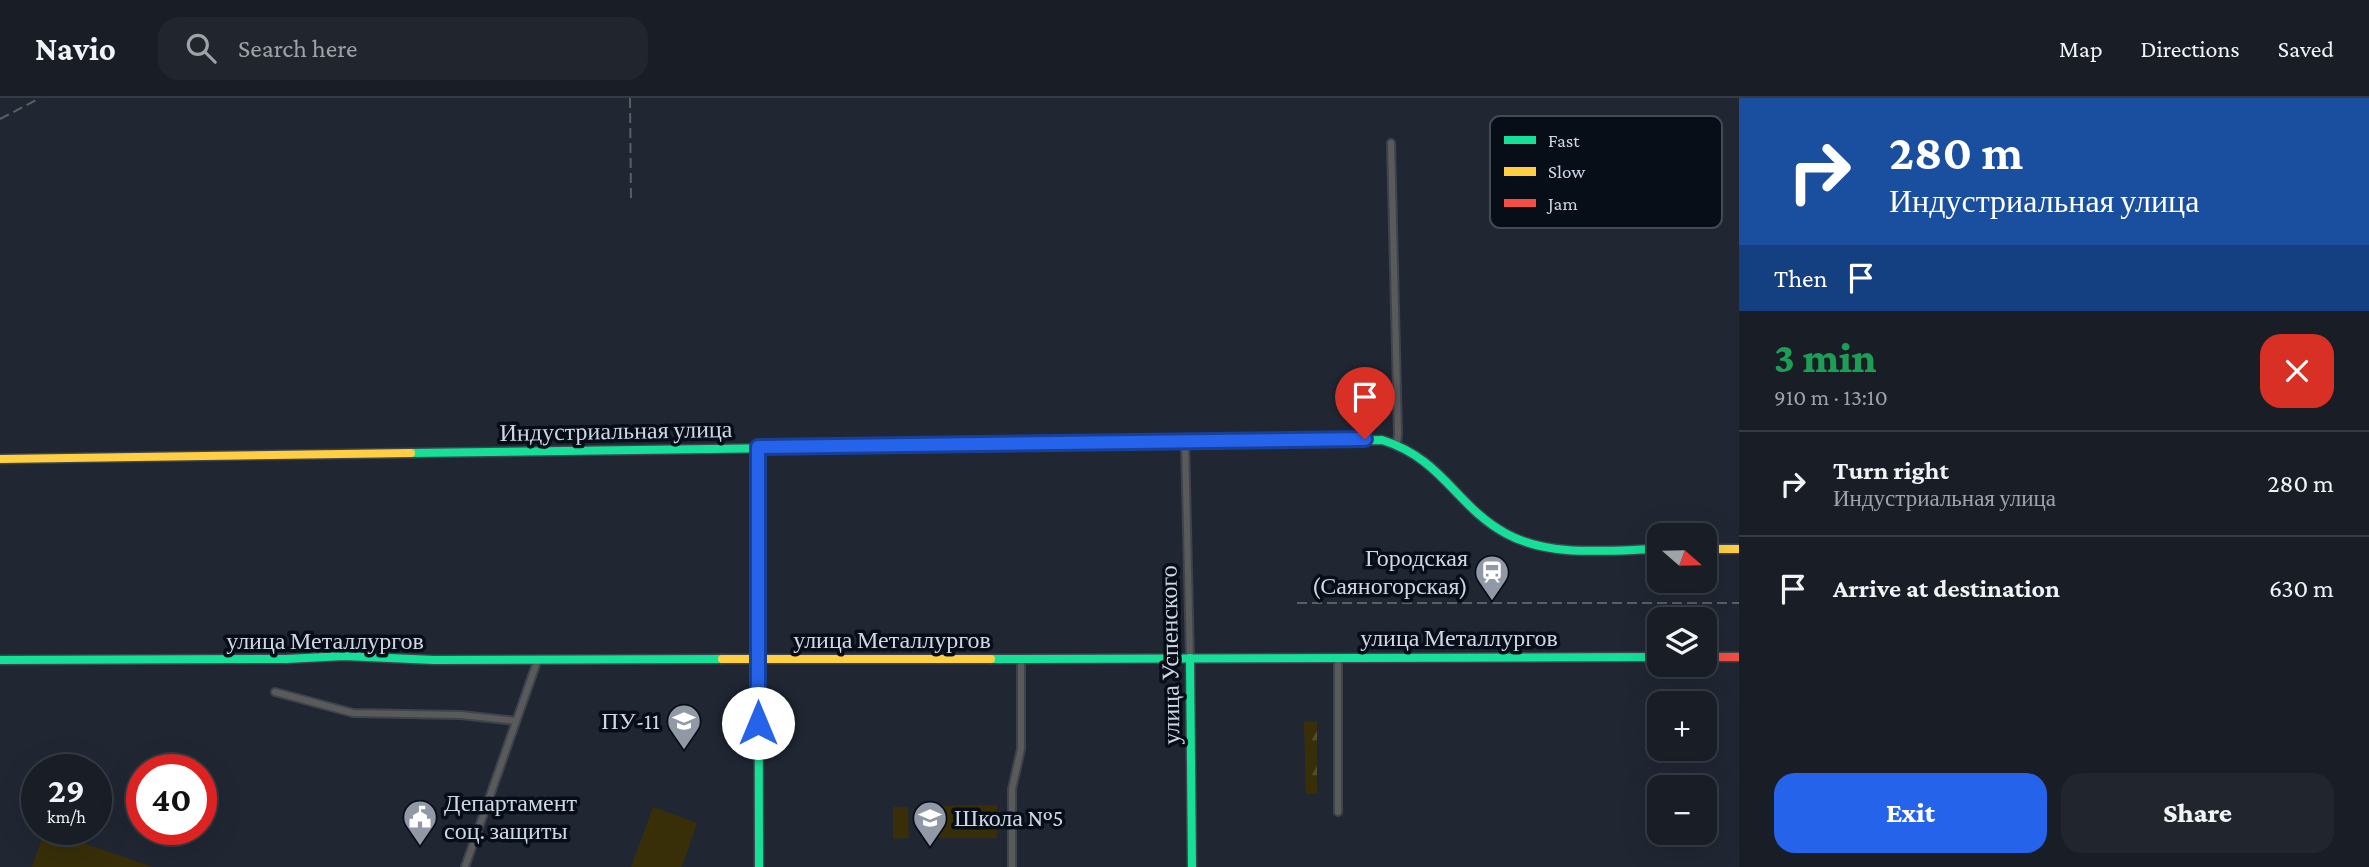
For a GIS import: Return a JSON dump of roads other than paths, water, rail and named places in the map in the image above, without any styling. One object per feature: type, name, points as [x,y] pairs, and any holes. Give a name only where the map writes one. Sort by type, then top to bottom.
[{"type":"street","points":[[1391,143],[1398,433],[1396,443]]},
{"type":"street","name":"Индустриальная улица","points":[[0,459],[521,454],[758,447],[1381,440],[1409,448],[1480,515],[1504,533],[1521,541],[1541,547],[1647,549]]},
{"type":"street","name":"улица Успенского","points":[[1185,442],[1192,867]]},
{"type":"street","points":[[758,447],[758,867]]},
{"type":"street","points":[[1717,549],[1739,549]]},
{"type":"street","name":"улица Металлургов","points":[[0,660],[274,659],[344,656],[434,660],[1647,657]]},
{"type":"street","points":[[1717,657],[1739,657]]},
{"type":"street","points":[[1338,658],[1338,813]]},
{"type":"street","points":[[465,867],[538,659]]},
{"type":"street","points":[[1012,867],[1012,789],[1021,749],[1021,659]]},
{"type":"street","points":[[275,692],[353,713],[461,715],[516,721]]},
{"type":"railway","points":[[0,119],[40,98]]},
{"type":"railway","points":[[630,98],[631,200]]},
{"type":"railway","points":[[1297,603],[1739,603]]},
{"type":"place","name":"Городская (Саяногорская)","points":[[1492,602]]},
{"type":"place","name":"ПУ-11","points":[[684,751]]},
{"type":"place","name":"Департамент соц. защиты","points":[[420,847]]},
{"type":"place","name":"Школа №5","points":[[930,848]]}]
